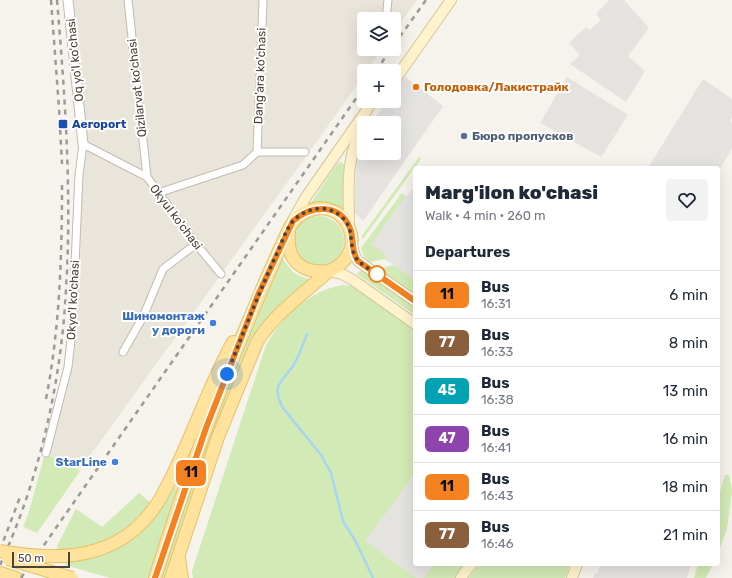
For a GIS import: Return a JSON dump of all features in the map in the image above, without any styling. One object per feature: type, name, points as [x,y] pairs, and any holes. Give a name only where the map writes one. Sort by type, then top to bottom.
[{"type":"main road","points":[[400,64],[445,0]]},
{"type":"main road","points":[[401,71],[451,0]]},
{"type":"main road","points":[[0,551],[19,555],[50,557],[79,554],[107,546],[122,538],[140,525],[158,503],[179,462],[223,360],[258,295],[291,224],[306,197],[368,108]]},
{"type":"main road","points":[[349,228],[350,163],[357,138]]},
{"type":"main road","points":[[352,245],[347,259],[337,268],[329,271],[316,272],[308,270],[294,258],[288,242],[291,224],[303,214],[314,209],[331,211],[339,214],[349,228],[352,236],[352,245],[358,261],[413,300]]},
{"type":"main road","points":[[329,271],[342,274],[353,280],[413,323]]},
{"type":"main road","points":[[171,578],[218,437],[257,342],[276,317],[329,271]]},
{"type":"main road","points":[[155,578],[206,428],[258,295]]},
{"type":"main road","points":[[179,552],[182,578]]},
{"type":"main road","points":[[0,556],[72,578]]},
{"type":"main road","points":[[461,578],[470,566]]},
{"type":"main road","points":[[572,578],[576,566]]},
{"type":"main road","points":[[0,574],[16,578]]},
{"type":"street","name":"Oq yo'l ko'chasi","points":[[68,0],[83,144]]},
{"type":"street","name":"Qizilarvat ko'chasi","points":[[128,0],[146,177]]},
{"type":"street","name":"Dang'ara ko'chasi","points":[[258,152],[263,0]]},
{"type":"street","points":[[387,12],[388,0]]},
{"type":"street","name":"Okyul ko'chasi","points":[[83,144],[146,177],[196,244],[222,274]]},
{"type":"street","name":"Okyo'l ko'chasi","points":[[46,453],[68,367],[72,332],[79,175],[83,144]]},
{"type":"street","points":[[158,193],[243,165],[258,152],[305,152]]},
{"type":"street","points":[[123,352],[143,317],[163,269],[196,244]]},
{"type":"shaded area","points":[[68,0],[417,0],[401,22],[401,12],[357,12],[357,56],[377,56],[372,64],[357,64],[357,85],[79,471],[46,453],[68,367],[83,144]]},
{"type":"shaded area","points":[[609,0],[624,0],[649,28],[628,56],[645,71],[626,102],[570,64],[580,55],[569,43],[586,27],[590,30],[601,20],[596,14]]},
{"type":"shaded area","points":[[404,76],[443,106],[363,221],[354,212],[357,146],[357,160],[401,160],[401,116],[377,116],[382,108],[401,108],[401,80]]},
{"type":"shaded area","points":[[567,77],[628,115],[601,157],[540,123]]},
{"type":"shaded area","points":[[703,79],[732,99],[732,117],[730,121],[732,123],[732,148],[720,169],[720,166],[649,166]]},
{"type":"shaded area","points":[[413,189],[413,279],[385,259],[387,256],[371,244],[406,196]]},
{"type":"shaded area","points":[[413,476],[413,566],[433,566],[424,578],[416,578],[365,541]]},
{"type":"shaded area","points":[[600,566],[690,566],[687,578],[593,578],[595,573],[598,573]]},
{"type":"green space","points":[[419,157],[421,159],[416,166],[413,166],[413,170],[363,239],[361,237]]},
{"type":"green space","points":[[340,162],[345,166],[345,213],[331,204],[311,203],[337,164]]},
{"type":"green space","points":[[402,193],[406,196],[372,243],[387,256],[385,259],[370,262],[364,257],[361,248]]},
{"type":"green space","points":[[319,216],[328,218],[339,227],[344,241],[342,250],[333,261],[319,266],[310,264],[299,255],[294,241],[296,232],[305,221]]},
{"type":"green space","points":[[282,256],[290,269],[298,275],[308,279],[313,279],[287,299],[272,313],[253,339],[204,462],[165,578],[161,578],[178,523],[224,397]]},
{"type":"green space","points":[[394,265],[413,279],[413,294],[377,269]]},
{"type":"green space","points":[[362,269],[413,306],[413,314],[357,274]]},
{"type":"green space","points":[[343,285],[352,286],[413,330],[413,566],[464,566],[455,578],[193,578],[192,571],[265,348],[278,326],[287,316],[308,299],[331,288]]},
{"type":"green space","points":[[192,450],[194,450],[151,578],[110,578],[65,565],[66,563],[57,546],[76,509],[102,527],[139,493],[160,511],[176,485]]},
{"type":"green space","points":[[45,453],[80,471],[37,533],[23,527],[29,512]]},
{"type":"green space","points":[[725,475],[729,475],[732,491],[727,529],[720,548],[720,491]]},
{"type":"green space","points":[[478,566],[569,566],[565,578],[469,578]]},
{"type":"green space","points":[[697,566],[712,566],[706,578],[694,578]]},
{"type":"waterway","points":[[307,334],[293,366],[279,385],[279,400],[283,408],[321,455],[331,473],[343,521],[356,542],[373,578]]},
{"type":"railway","points":[[51,0],[62,164]]},
{"type":"railway","points":[[0,565],[14,533],[26,499],[46,431],[59,361],[63,325],[68,254],[68,181],[63,72],[57,0]]},
{"type":"railway","points":[[401,35],[426,0]]},
{"type":"railway","points":[[381,64],[386,56]]},
{"type":"railway","points":[[21,578],[357,97]]},
{"type":"railway","points":[[46,399],[51,372],[59,291],[62,182]]},
{"type":"railway","points":[[0,550],[20,497]]},
{"type":"bus line","name":"11","points":[[155,578],[206,428],[258,295],[293,221],[314,209],[326,209],[339,214],[351,232],[352,245],[358,261],[413,300]]},
{"type":"place","name":"Голодовка/Лакистрайк","points":[[416,87]]},
{"type":"place","name":"Aeroport","points":[[63,124]]},
{"type":"place","name":"Бюро пропусков","points":[[464,136]]},
{"type":"place","name":"Шиномонтаж у дороги","points":[[213,323]]},
{"type":"place","name":"StarLine","points":[[115,462]]},
{"type":"route","points":[[227,374],[258,295],[291,224],[296,218],[314,209],[326,209],[339,214],[351,232],[352,245],[358,261],[380,276],[377,274]]}]
